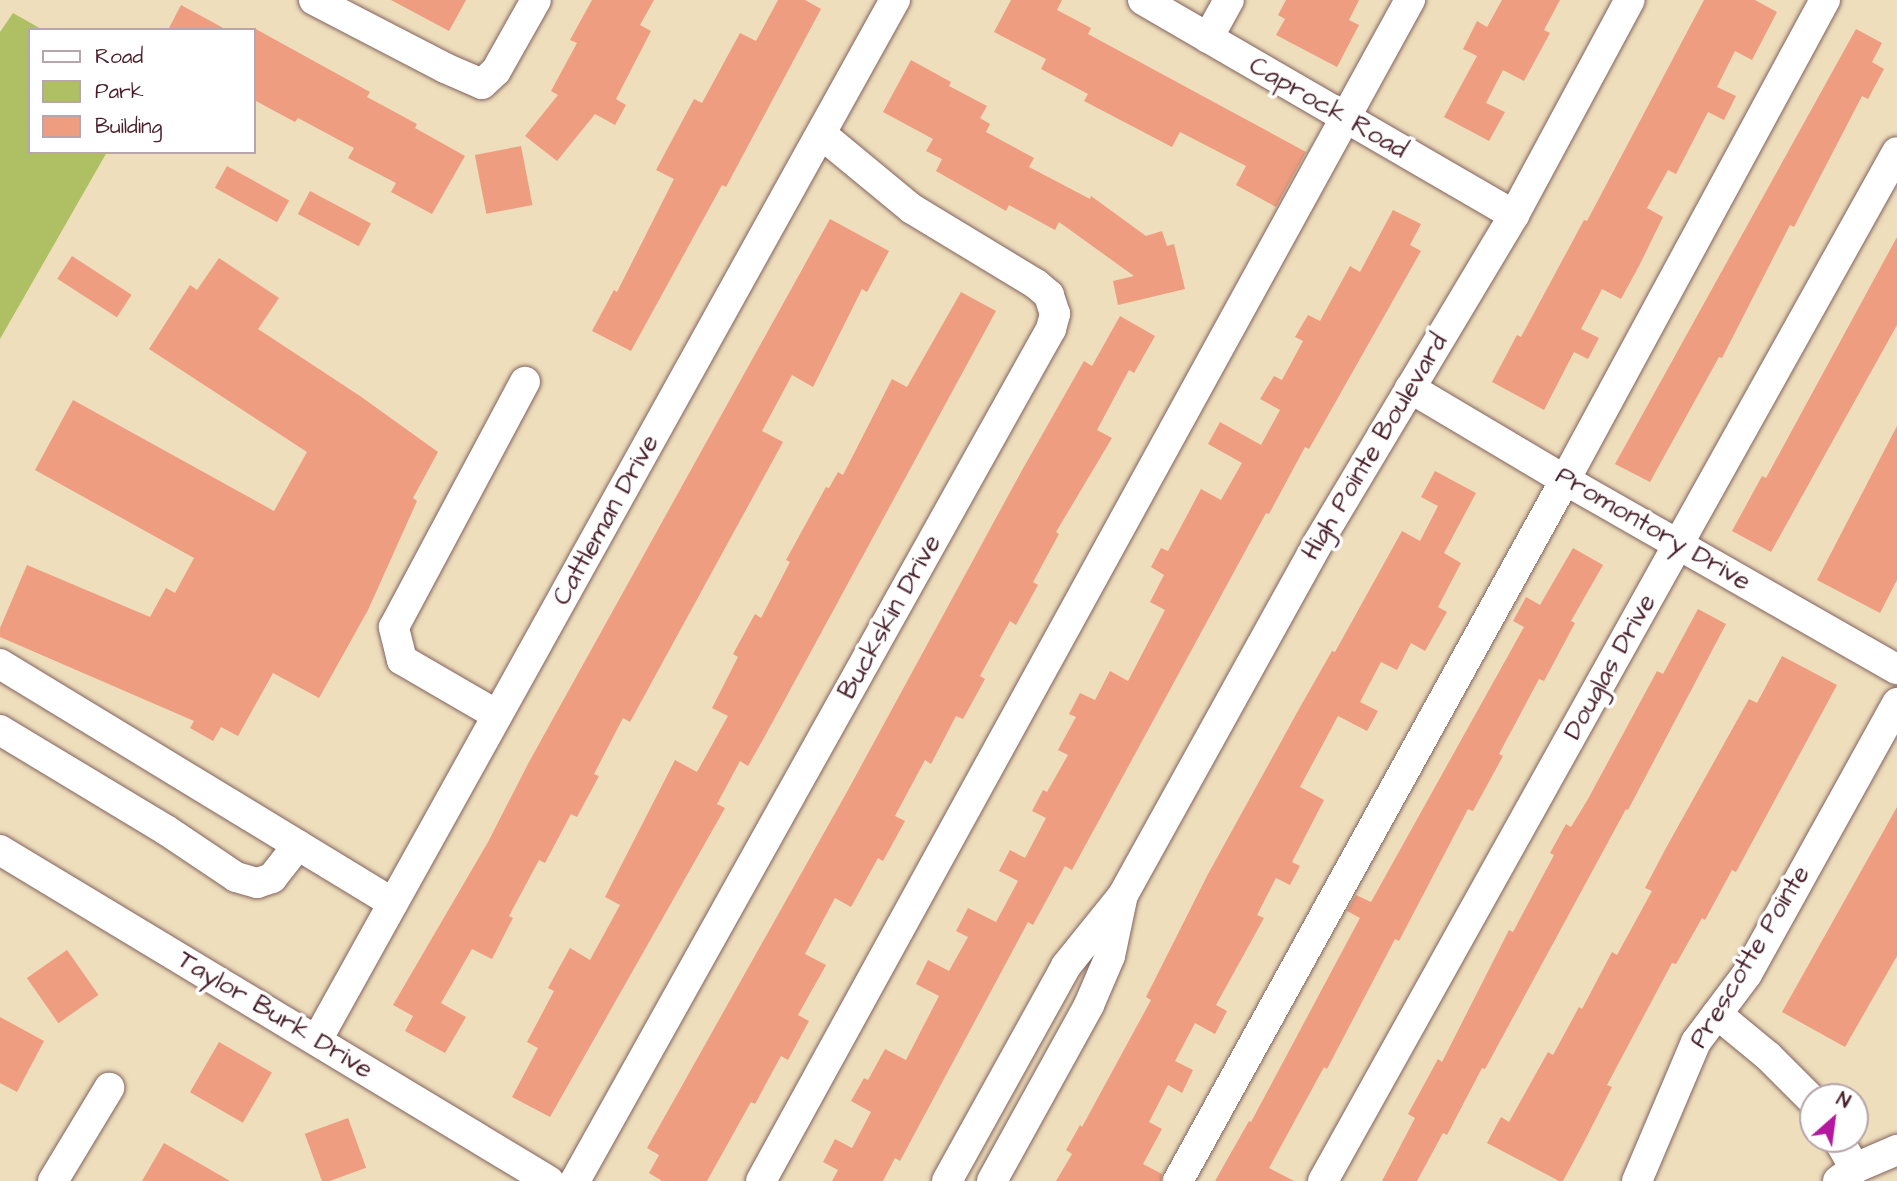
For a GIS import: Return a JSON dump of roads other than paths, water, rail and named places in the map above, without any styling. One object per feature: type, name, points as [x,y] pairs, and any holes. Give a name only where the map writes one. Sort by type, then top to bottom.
[{"type":"street","points":[[314,0],[445,68],[482,84],[496,71],[536,0]]},
{"type":"street","name":"Cattleman Drive","points":[[317,1040],[895,0]]},
{"type":"street","name":"Caprock Road","points":[[1143,0],[1514,215]]},
{"type":"street","points":[[1209,38],[1229,0]]},
{"type":"street","points":[[761,1181],[1410,0]]},
{"type":"street","name":"High Pointe Boulevard","points":[[947,1181],[1066,966],[1123,895],[1306,563],[1514,215],[1630,0]]},
{"type":"street","points":[[1178,1181],[1565,480],[1825,0]]},
{"type":"street","name":"Buckskin Drive","points":[[575,1181],[1044,341],[1055,314],[1049,295],[1036,284],[912,209],[821,134]]},
{"type":"street","name":"Douglas Drive","points":[[1323,1181],[1897,152]]},
{"type":"street","points":[[497,715],[402,660],[394,627],[525,382]]},
{"type":"street","name":"Promontory Drive","points":[[1410,388],[1565,480],[1897,669]]},
{"type":"street","points":[[0,664],[393,903]]},
{"type":"street","name":"Prescotte Pointe","points":[[1637,1181],[1696,1042],[1746,974],[1897,703]]},
{"type":"street","points":[[0,730],[166,830],[236,877],[257,883],[272,878],[298,845]]},
{"type":"street","name":"Taylor Burk Drive","points":[[0,850],[549,1181]]},
{"type":"street","name":"High Pointe Boulevard","points":[[992,1181],[1089,1005],[1110,956],[1123,895]]},
{"type":"street","points":[[1717,1014],[1768,1056],[1799,1087]]},
{"type":"street","points":[[53,1181],[109,1088]]},
{"type":"street","points":[[1842,1153],[1847,1175],[1897,1150]]}]
